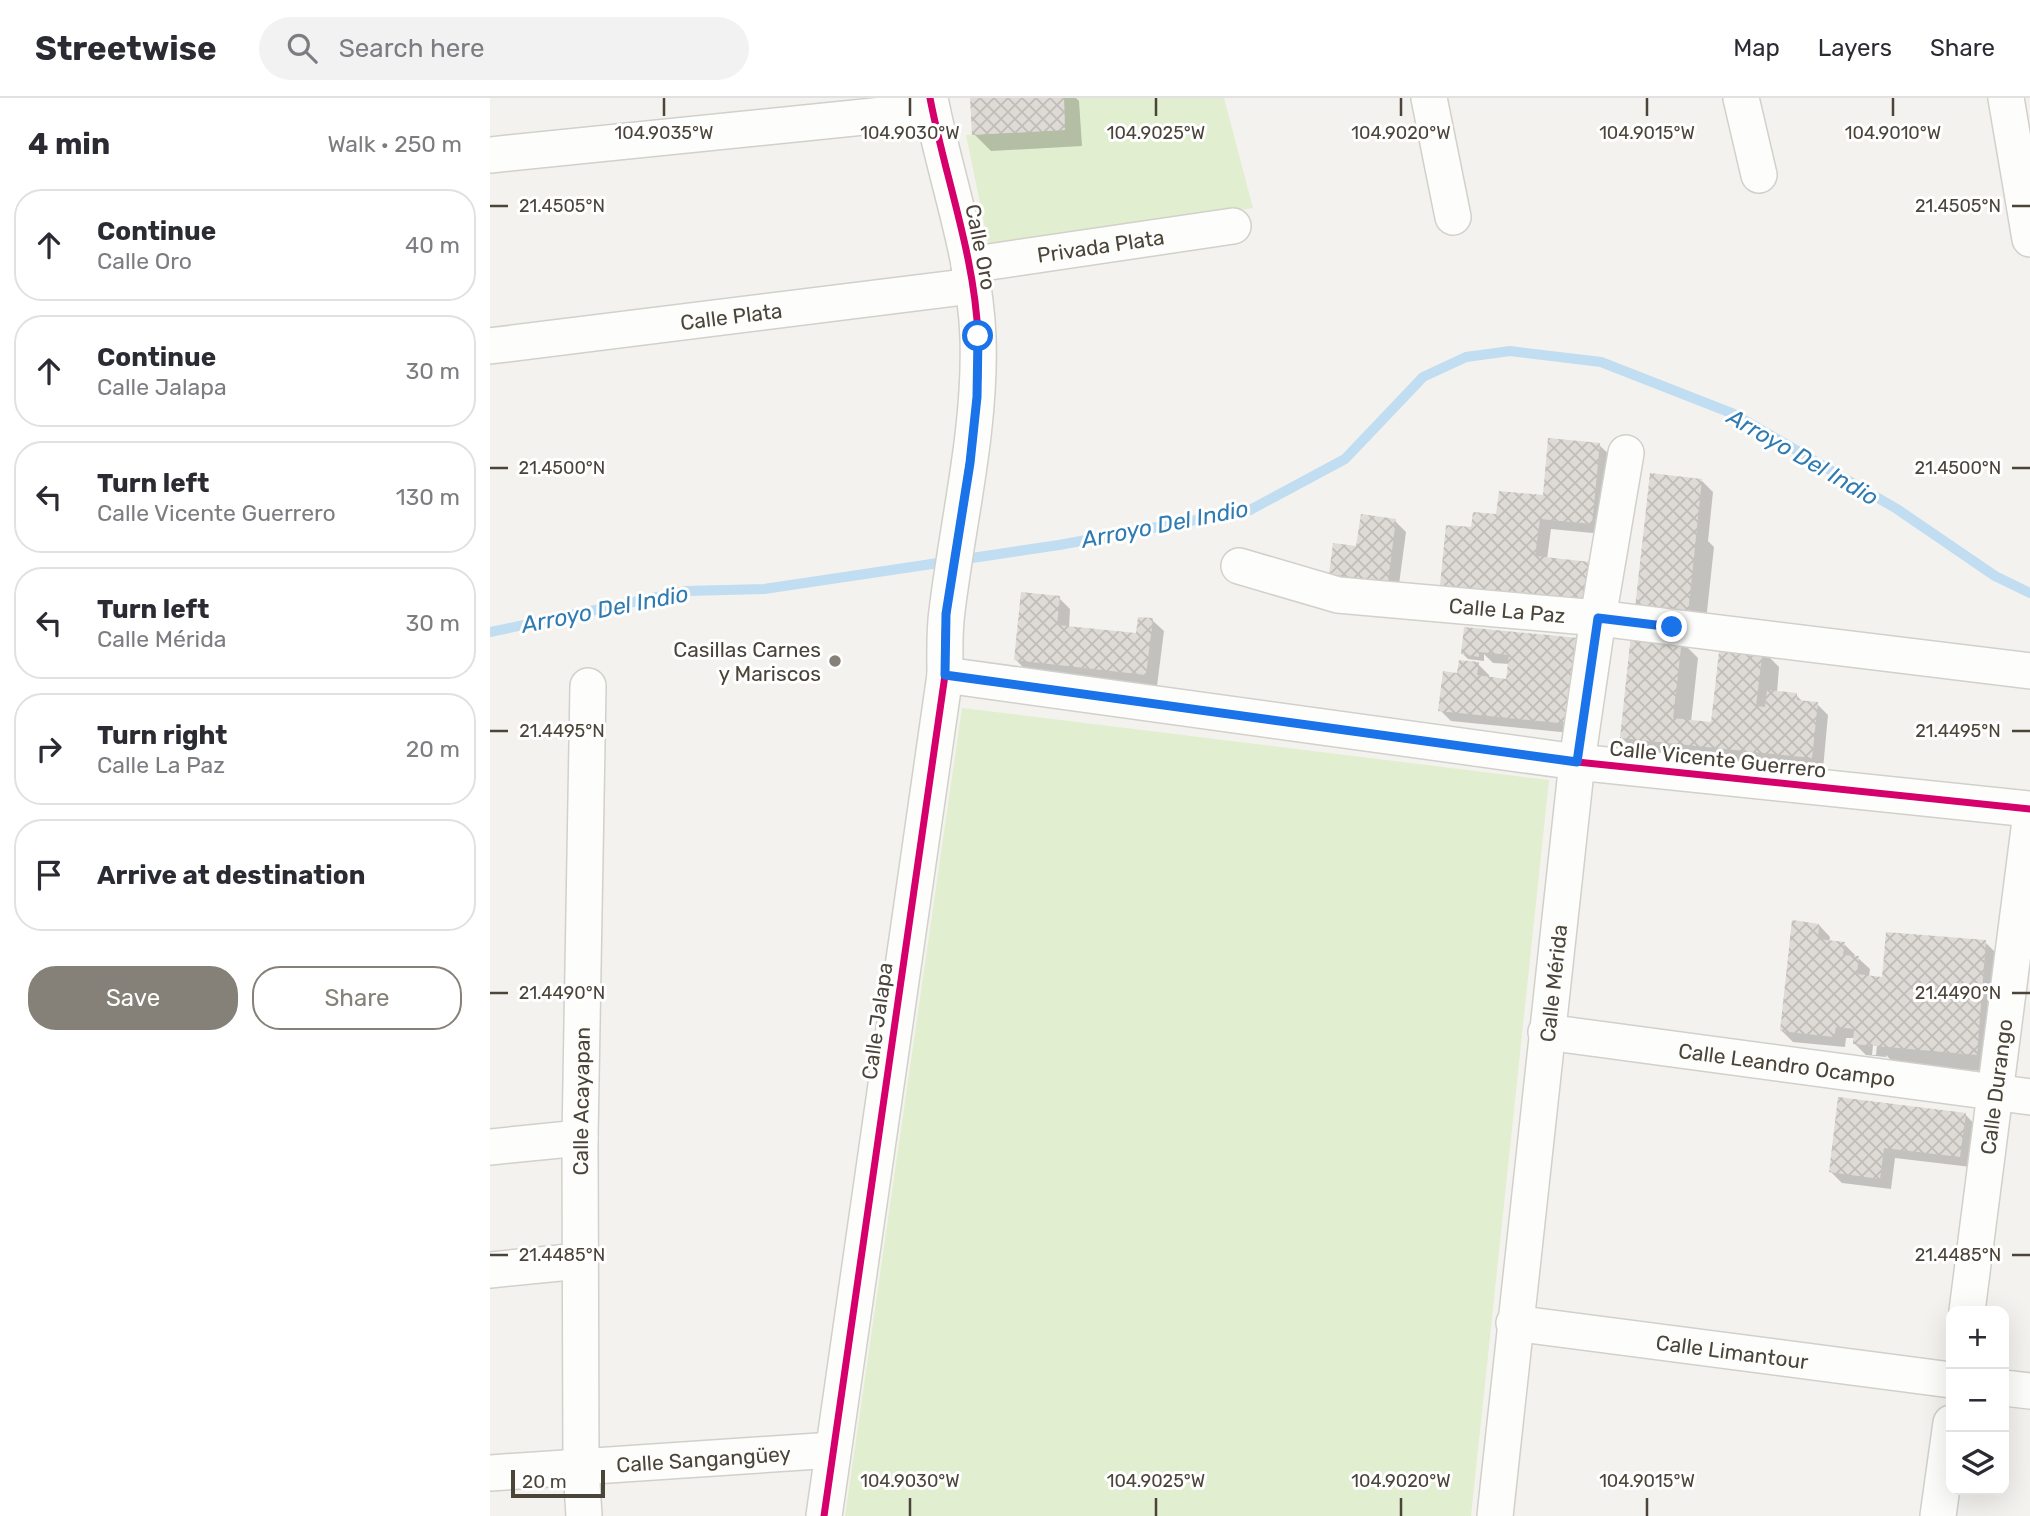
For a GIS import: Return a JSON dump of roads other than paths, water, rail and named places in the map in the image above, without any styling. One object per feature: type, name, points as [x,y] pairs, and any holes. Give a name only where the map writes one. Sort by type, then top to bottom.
[{"type":"street","points":[[1429,98],[1453,217]]},
{"type":"street","points":[[1741,98],[1759,175]]},
{"type":"street","points":[[2006,98],[2030,239]]},
{"type":"street","points":[[490,155],[931,104]]},
{"type":"street","name":"Calle Oro","points":[[931,104],[971,275],[978,336],[977,397],[960,531]]},
{"type":"street","name":"Privada Plata","points":[[971,275],[1233,226]]},
{"type":"street","name":"Calle Plata","points":[[490,346],[971,275]]},
{"type":"street","name":"Calle Mérida","points":[[1495,1516],[1577,762],[1626,453]]},
{"type":"street","name":"Calle Jalapa","points":[[824,1516],[945,675],[946,614],[960,531]]},
{"type":"street","name":"Calle La Paz","points":[[1239,566],[1338,595],[1598,618],[2030,671]]},
{"type":"street","name":"Calle Vicente Guerrero","points":[[945,675],[1577,762],[2030,808]]},
{"type":"street","name":"Calle Acayapan","points":[[584,1516],[581,1467],[580,1138],[588,687]]},
{"type":"street","name":"Calle Durango","points":[[1968,1306],[2013,1095],[2030,821]]},
{"type":"street","name":"Calle Leandro Ocampo","points":[[1546,1032],[2013,1095]]},
{"type":"street","points":[[490,1147],[580,1138]]},
{"type":"street","points":[[490,1270],[580,1261]]},
{"type":"street","name":"Calle Limantour","points":[[1514,1323],[1946,1379]]},
{"type":"street","points":[[2009,1389],[2030,1391]]},
{"type":"street","points":[[1938,1516],[1950,1432]]},
{"type":"street","name":"Calle Sangangüey","points":[[490,1473],[833,1450]]},
{"type":"waterway","name":"Arroyo Del Indio","points":[[490,632],[686,591],[764,589],[1059,545],[1250,510],[1345,459],[1423,377],[1466,357],[1510,351],[1601,362],[1734,414],[1897,509],[1995,576],[2030,593]]},
{"type":"place","name":"Casillas Carnes y Mariscos","points":[[835,661]]}]
